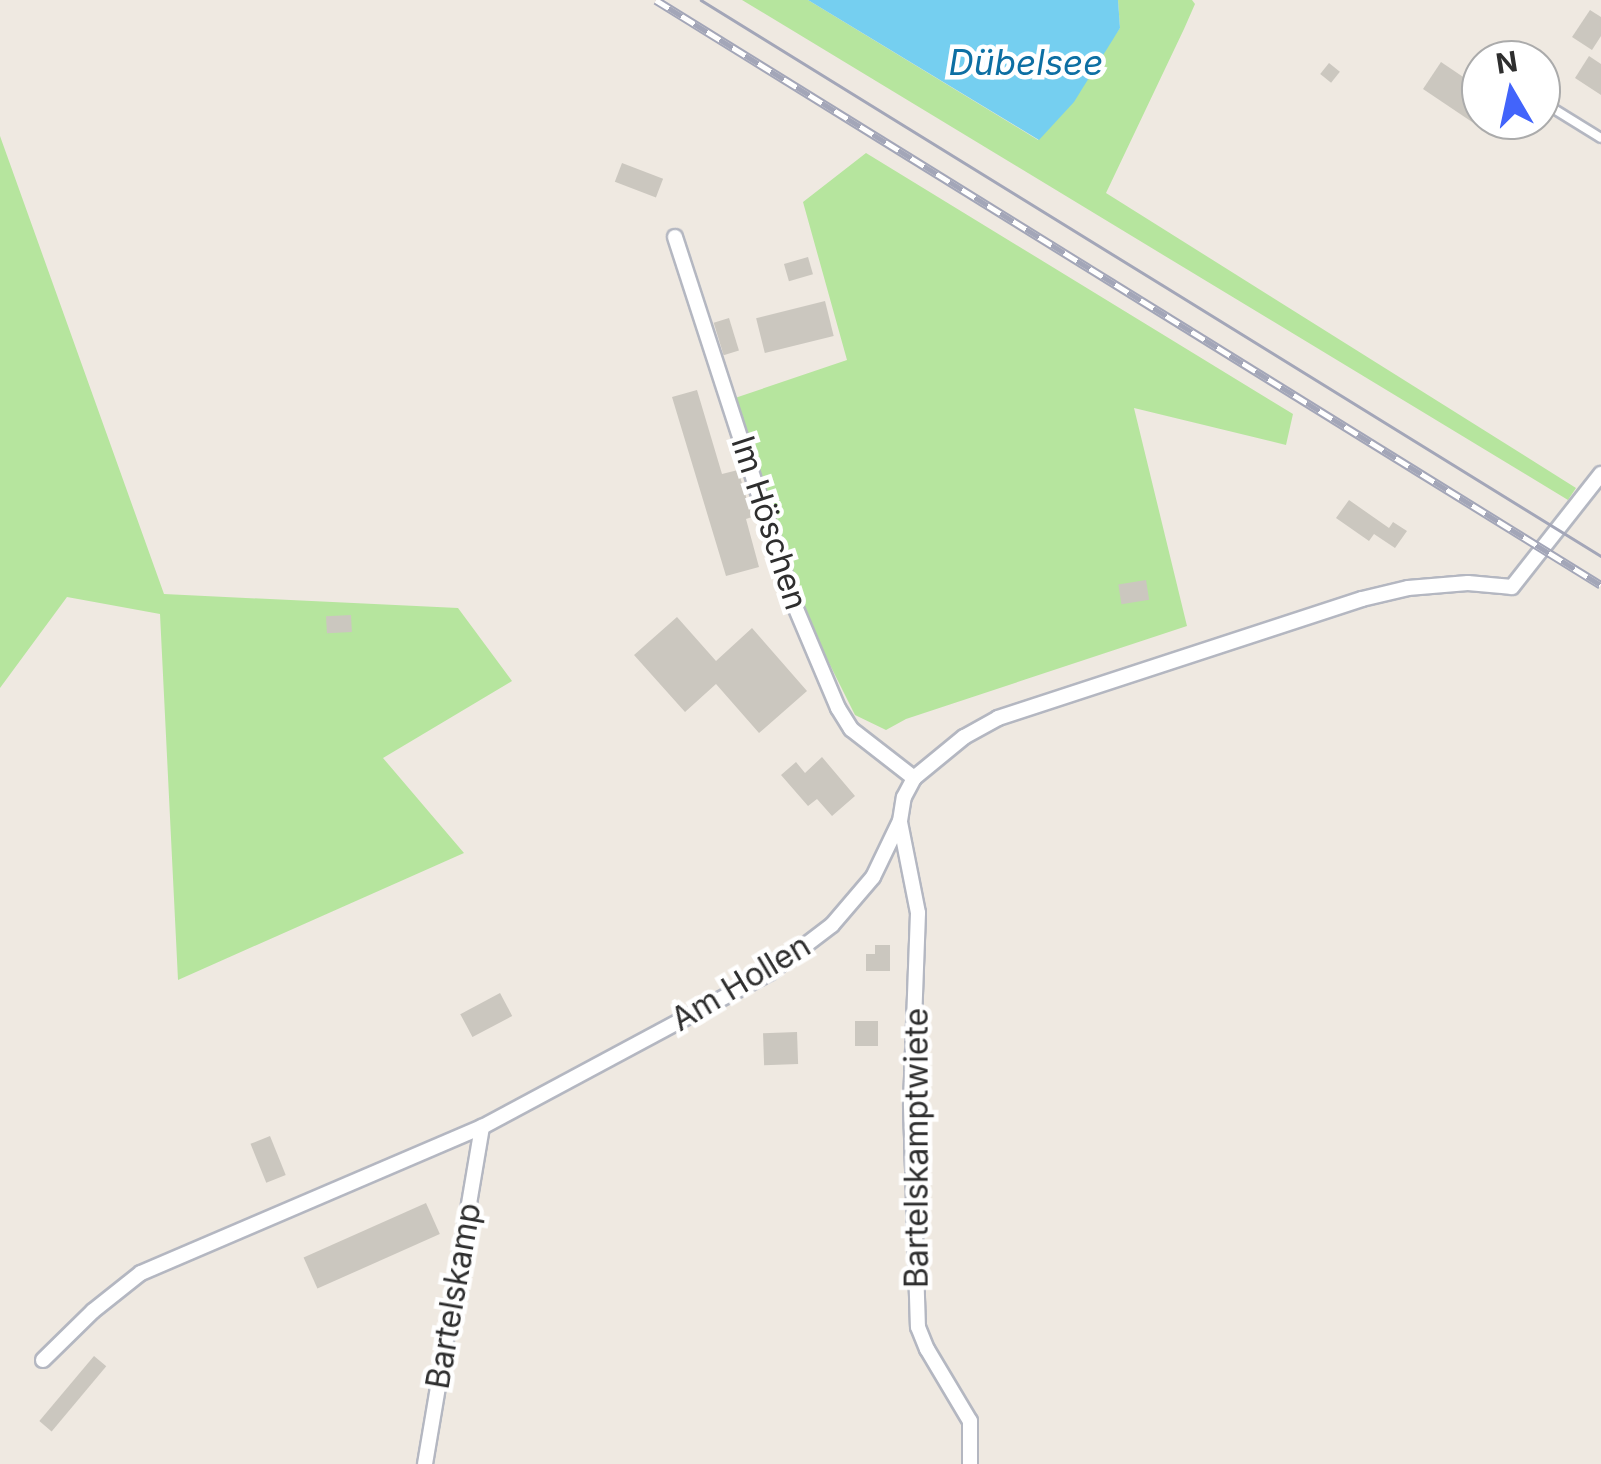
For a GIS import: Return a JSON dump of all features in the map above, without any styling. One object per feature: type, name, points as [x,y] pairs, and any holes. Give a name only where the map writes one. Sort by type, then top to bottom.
[{"type":"street","name":"Im Höschen","points":[[676,236],[794,604],[838,708],[851,729],[914,778]]},
{"type":"street","points":[[914,778],[936,757],[998,718],[1362,598],[1408,588],[1468,583],[1512,587],[1601,474]]},
{"type":"street","name":"Am Hollen","points":[[43,1360],[93,1310],[142,1273],[482,1127],[769,974],[832,925],[873,878],[900,821],[904,797],[914,778]]},
{"type":"street","name":"Bartelskamptwiete","points":[[900,821],[918,913],[911,1106],[918,1327],[970,1421],[970,1464]]},
{"type":"street","name":"Bartelskamp","points":[[425,1464],[482,1127]]},
{"type":"lane","points":[[1561,113],[1601,138]]},
{"type":"green space","points":[[742,0],[808,0],[1038,140],[1120,28],[1118,0],[1192,0],[1195,4],[1184,29],[1106,193],[1576,488],[1568,500]]},
{"type":"green space","points":[[0,136],[164,594],[458,608],[512,681],[383,758],[464,853],[178,980],[160,614],[67,597],[0,688]]},
{"type":"green space","points":[[866,153],[1293,414],[1286,445],[1134,408],[1187,626],[906,719],[886,730],[855,715],[809,623],[732,399],[847,360],[803,202]]},
{"type":"water","name":"Dübelsee","points":[[808,0],[1118,0],[1120,28],[1074,102],[1039,140]]},
{"type":"building","points":[[1590,10],[1601,17],[1601,36],[1592,50],[1572,37]]},
{"type":"building","points":[[1589,56],[1601,64],[1601,95],[1575,78]]},
{"type":"building","points":[[1441,62],[1461,76],[1461,115],[1423,89]]},
{"type":"building","points":[[1329,63],[1340,72],[1331,83],[1320,74]]},
{"type":"building","points":[[622,163],[663,179],[656,197],[615,182]]},
{"type":"building","points":[[808,257],[813,274],[789,281],[784,264]]},
{"type":"building","points":[[825,301],[834,336],[765,353],[756,318]]},
{"type":"building","points":[[729,318],[739,351],[724,355],[714,323]]},
{"type":"building","points":[[697,390],[722,474],[738,470],[752,517],[746,519],[759,567],[726,576],[672,397]]},
{"type":"building","points":[[1349,500],[1389,528],[1393,522],[1407,531],[1395,548],[1374,534],[1369,541],[1336,518]]},
{"type":"building","points":[[1146,580],[1149,600],[1121,604],[1118,584]]},
{"type":"building","points":[[351,615],[352,632],[327,633],[326,616]]},
{"type":"building","points":[[677,617],[716,661],[752,628],[807,691],[759,733],[716,684],[685,712],[634,655]]},
{"type":"building","points":[[822,757],[855,796],[832,816],[817,799],[808,806],[781,775],[796,762],[805,773]]},
{"type":"building","points":[[875,945],[890,945],[890,971],[866,971],[866,954],[875,954]]},
{"type":"building","points":[[500,993],[512,1016],[472,1037],[460,1014]]},
{"type":"building","points":[[855,1021],[878,1021],[878,1046],[855,1046]]},
{"type":"building","points":[[797,1032],[798,1064],[764,1065],[763,1033]]},
{"type":"building","points":[[270,1136],[286,1175],[266,1183],[251,1144]]},
{"type":"building","points":[[426,1203],[440,1234],[317,1289],[304,1258]]},
{"type":"building","points":[[94,1356],[106,1366],[52,1431],[39,1421]]},
{"type":"tram line","points":[[701,0],[1601,556]]},
{"type":"railway","points":[[656,0],[1601,585]]}]
